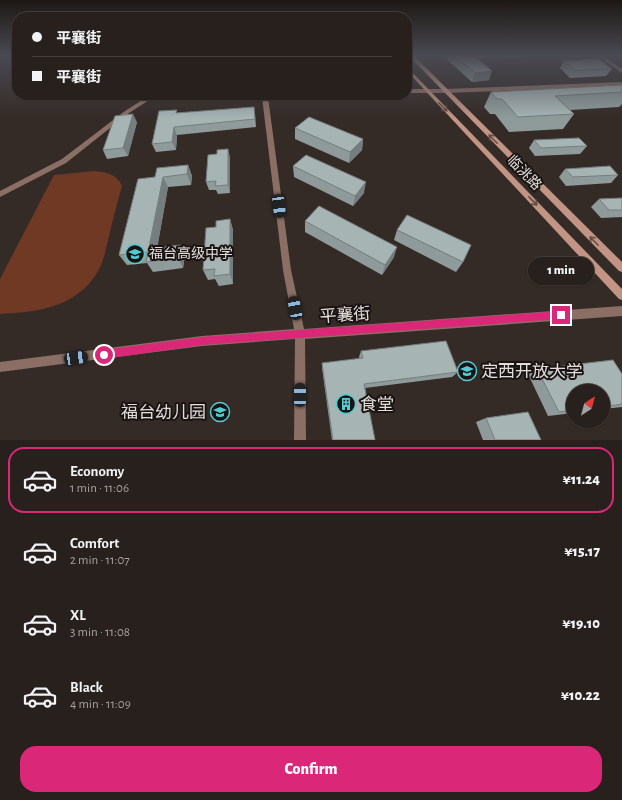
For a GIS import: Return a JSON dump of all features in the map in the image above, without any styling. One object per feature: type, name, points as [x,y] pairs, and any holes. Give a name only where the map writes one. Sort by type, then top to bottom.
[{"type":"main road","name":"临洮路","points":[[415,77],[622,296]]},
{"type":"main road","name":"临洮路","points":[[431,77],[622,268]]},
{"type":"street","points":[[412,91],[445,91],[622,84]]},
{"type":"street","points":[[1,193],[64,161],[127,112],[146,100]]},
{"type":"street","points":[[266,100],[287,270],[300,334],[300,440]]},
{"type":"street","name":"平襄街","points":[[0,367],[202,341],[622,311]]},
{"type":"shaded area","points":[[94,171],[111,174],[120,182],[122,186],[103,260],[94,277],[84,289],[72,298],[60,304],[31,311],[0,314],[0,279],[54,175]]},
{"type":"building","points":[[622,85],[622,92],[555,96],[574,114],[518,117],[502,99],[497,99],[491,92]]},
{"type":"building","points":[[254,107],[255,119],[174,127],[172,142],[152,144],[159,111],[177,110],[176,113]]},
{"type":"building","points":[[133,114],[123,148],[103,150],[115,116]]},
{"type":"building","points":[[309,117],[363,139],[350,152],[295,128]]},
{"type":"building","points":[[579,138],[587,146],[541,148],[534,140]]},
{"type":"building","points":[[228,149],[228,185],[215,186],[216,181],[206,182],[208,155],[217,154],[217,150]]},
{"type":"building","points":[[306,155],[366,182],[355,196],[293,166]]},
{"type":"building","points":[[188,165],[187,174],[163,177],[148,252],[119,255],[138,179],[155,177],[157,168]]},
{"type":"building","points":[[610,166],[618,175],[573,177],[565,169]]},
{"type":"building","points":[[622,198],[622,210],[609,210],[599,199]]},
{"type":"building","points":[[319,206],[397,247],[385,265],[305,221]]},
{"type":"building","points":[[407,215],[471,245],[463,262],[397,230]]},
{"type":"building","points":[[230,219],[230,274],[214,276],[215,269],[203,270],[206,228],[216,227],[216,221]]},
{"type":"building","points":[[180,245],[178,258],[146,262],[149,249]]},
{"type":"building","points":[[446,341],[458,372],[364,384],[375,440],[333,440],[322,363],[363,358],[361,351]]},
{"type":"building","points":[[613,360],[622,374],[622,404],[610,406],[610,384],[566,384],[566,411],[559,412],[537,369]]},
{"type":"building","points":[[528,412],[541,440],[495,440],[486,418]]},
{"type":"place","name":"福台高级中学","points":[[135,254]]},
{"type":"place","name":"定西开放大学","points":[[467,371]]},
{"type":"place","name":"食堂","points":[[346,404]]},
{"type":"place","name":"福台幼儿园","points":[[220,412]]},
{"type":"route","points":[[104,355],[202,341],[561,315]]}]
